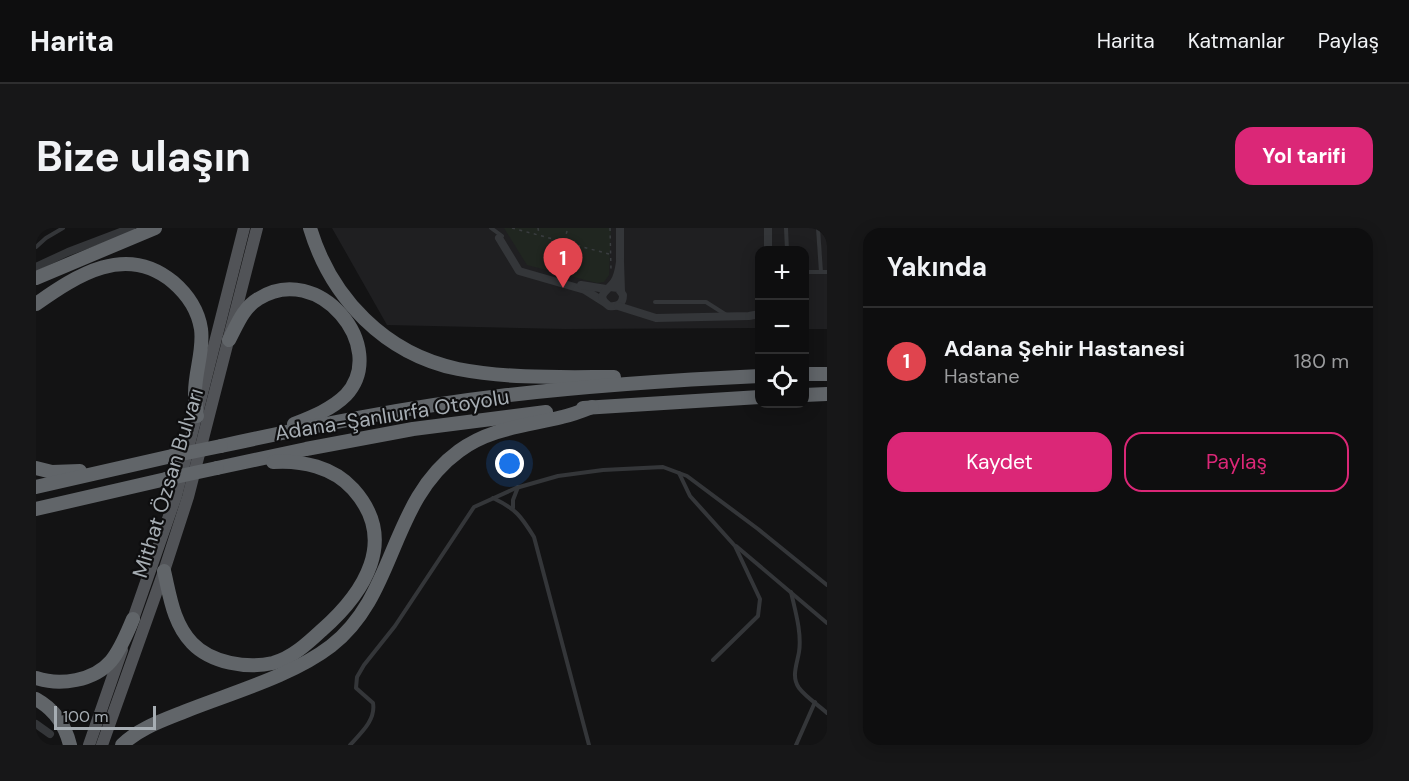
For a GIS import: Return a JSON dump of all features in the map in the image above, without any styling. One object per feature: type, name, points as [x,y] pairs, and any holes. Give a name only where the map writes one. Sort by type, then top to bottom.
[{"type":"highway","points":[[36,278],[155,228]]},
{"type":"highway","points":[[310,228],[324,265],[336,286],[369,325],[395,344],[433,362],[457,369],[515,375],[697,379]]},
{"type":"highway","points":[[36,304],[81,275],[108,266],[142,266],[159,272],[171,280],[193,304],[201,328],[195,392],[197,416]]},
{"type":"highway","points":[[229,340],[243,312],[258,298],[273,292],[305,290],[335,306],[349,326],[357,345],[357,369],[354,381],[346,394],[326,411],[258,438]]},
{"type":"highway","points":[[809,374],[827,374]]},
{"type":"highway","name":"Adana-Şanlıurfa Otoyolu","points":[[36,487],[315,426],[498,396],[755,376]]},
{"type":"highway","points":[[809,395],[827,394]]},
{"type":"highway","name":"Adana-Şanlıurfa Otoyolu","points":[[36,509],[306,448],[413,429],[592,407],[755,397]]},
{"type":"highway","points":[[122,745],[147,727],[291,670],[331,646],[349,629],[371,600],[408,511],[426,483],[459,451],[502,429],[563,417],[592,407]]},
{"type":"highway","points":[[164,571],[172,610],[192,643],[215,658],[230,663],[250,665],[274,662],[293,653],[334,620],[355,597],[367,577],[373,559],[375,542],[369,513],[359,496],[336,475],[300,462],[223,466]]},
{"type":"highway","points":[[36,468],[52,472],[124,467]]},
{"type":"highway","points":[[36,519],[64,502]]},
{"type":"highway","points":[[36,678],[58,682],[101,670],[119,648],[134,619]]},
{"type":"highway","points":[[36,699],[52,710],[60,720],[66,730],[70,745]]},
{"type":"main road","name":"Mithat Özsan Bulvarı","points":[[89,745],[176,496],[244,228]]},
{"type":"main road","name":"Mithat Özsan Bulvarı","points":[[102,745],[188,497],[257,228]]},
{"type":"street","points":[[36,267],[60,255],[131,228]]},
{"type":"street","points":[[618,306],[623,299],[620,228]]},
{"type":"street","points":[[768,228],[768,246]]},
{"type":"street","points":[[502,236],[523,269],[590,287],[618,288],[621,291]]},
{"type":"street","points":[[502,236],[499,238],[519,271],[585,290],[609,306],[618,306],[656,318],[755,314]]},
{"type":"street","points":[[604,302],[603,296],[616,278],[620,262]]},
{"type":"street","points":[[36,724],[50,734]]},
{"type":"lane","points":[[36,247],[45,238],[63,228]]},
{"type":"lane","points":[[490,228],[502,236]]},
{"type":"lane","points":[[786,228],[787,246]]},
{"type":"lane","points":[[818,228],[821,272]]},
{"type":"lane","points":[[809,272],[827,272]]},
{"type":"lane","points":[[655,302],[706,302],[730,316]]},
{"type":"lane","points":[[350,745],[369,723],[374,706],[373,702],[356,688],[357,677],[401,617],[474,507],[518,487],[558,476],[603,470],[663,467],[679,472],[758,529],[827,585]]},
{"type":"lane","points":[[679,472],[690,496],[735,546],[827,623]]},
{"type":"lane","points":[[513,508],[513,500],[518,487]]},
{"type":"lane","points":[[493,498],[513,508],[534,537],[589,745]]},
{"type":"lane","points":[[713,660],[758,616],[760,599],[735,546]]},
{"type":"lane","points":[[791,592],[796,614],[798,643],[795,679],[798,687],[827,713]]},
{"type":"lane","points":[[797,744],[815,702]]},
{"type":"path","points":[[512,228],[610,254]]},
{"type":"path","points":[[538,228],[539,235]]},
{"type":"path","points":[[564,242],[568,228]]},
{"type":"path","points":[[610,228],[611,274]]},
{"type":"shaded area","points":[[332,228],[827,228],[827,329],[809,329],[809,246],[755,246],[755,328],[565,329],[387,325]]},
{"type":"shaded area","points":[[504,228],[611,228],[609,275],[604,282],[597,283],[527,265]]},
{"type":"place","name":"Adana Şehir Hastanesi","points":[[563,288]]}]
